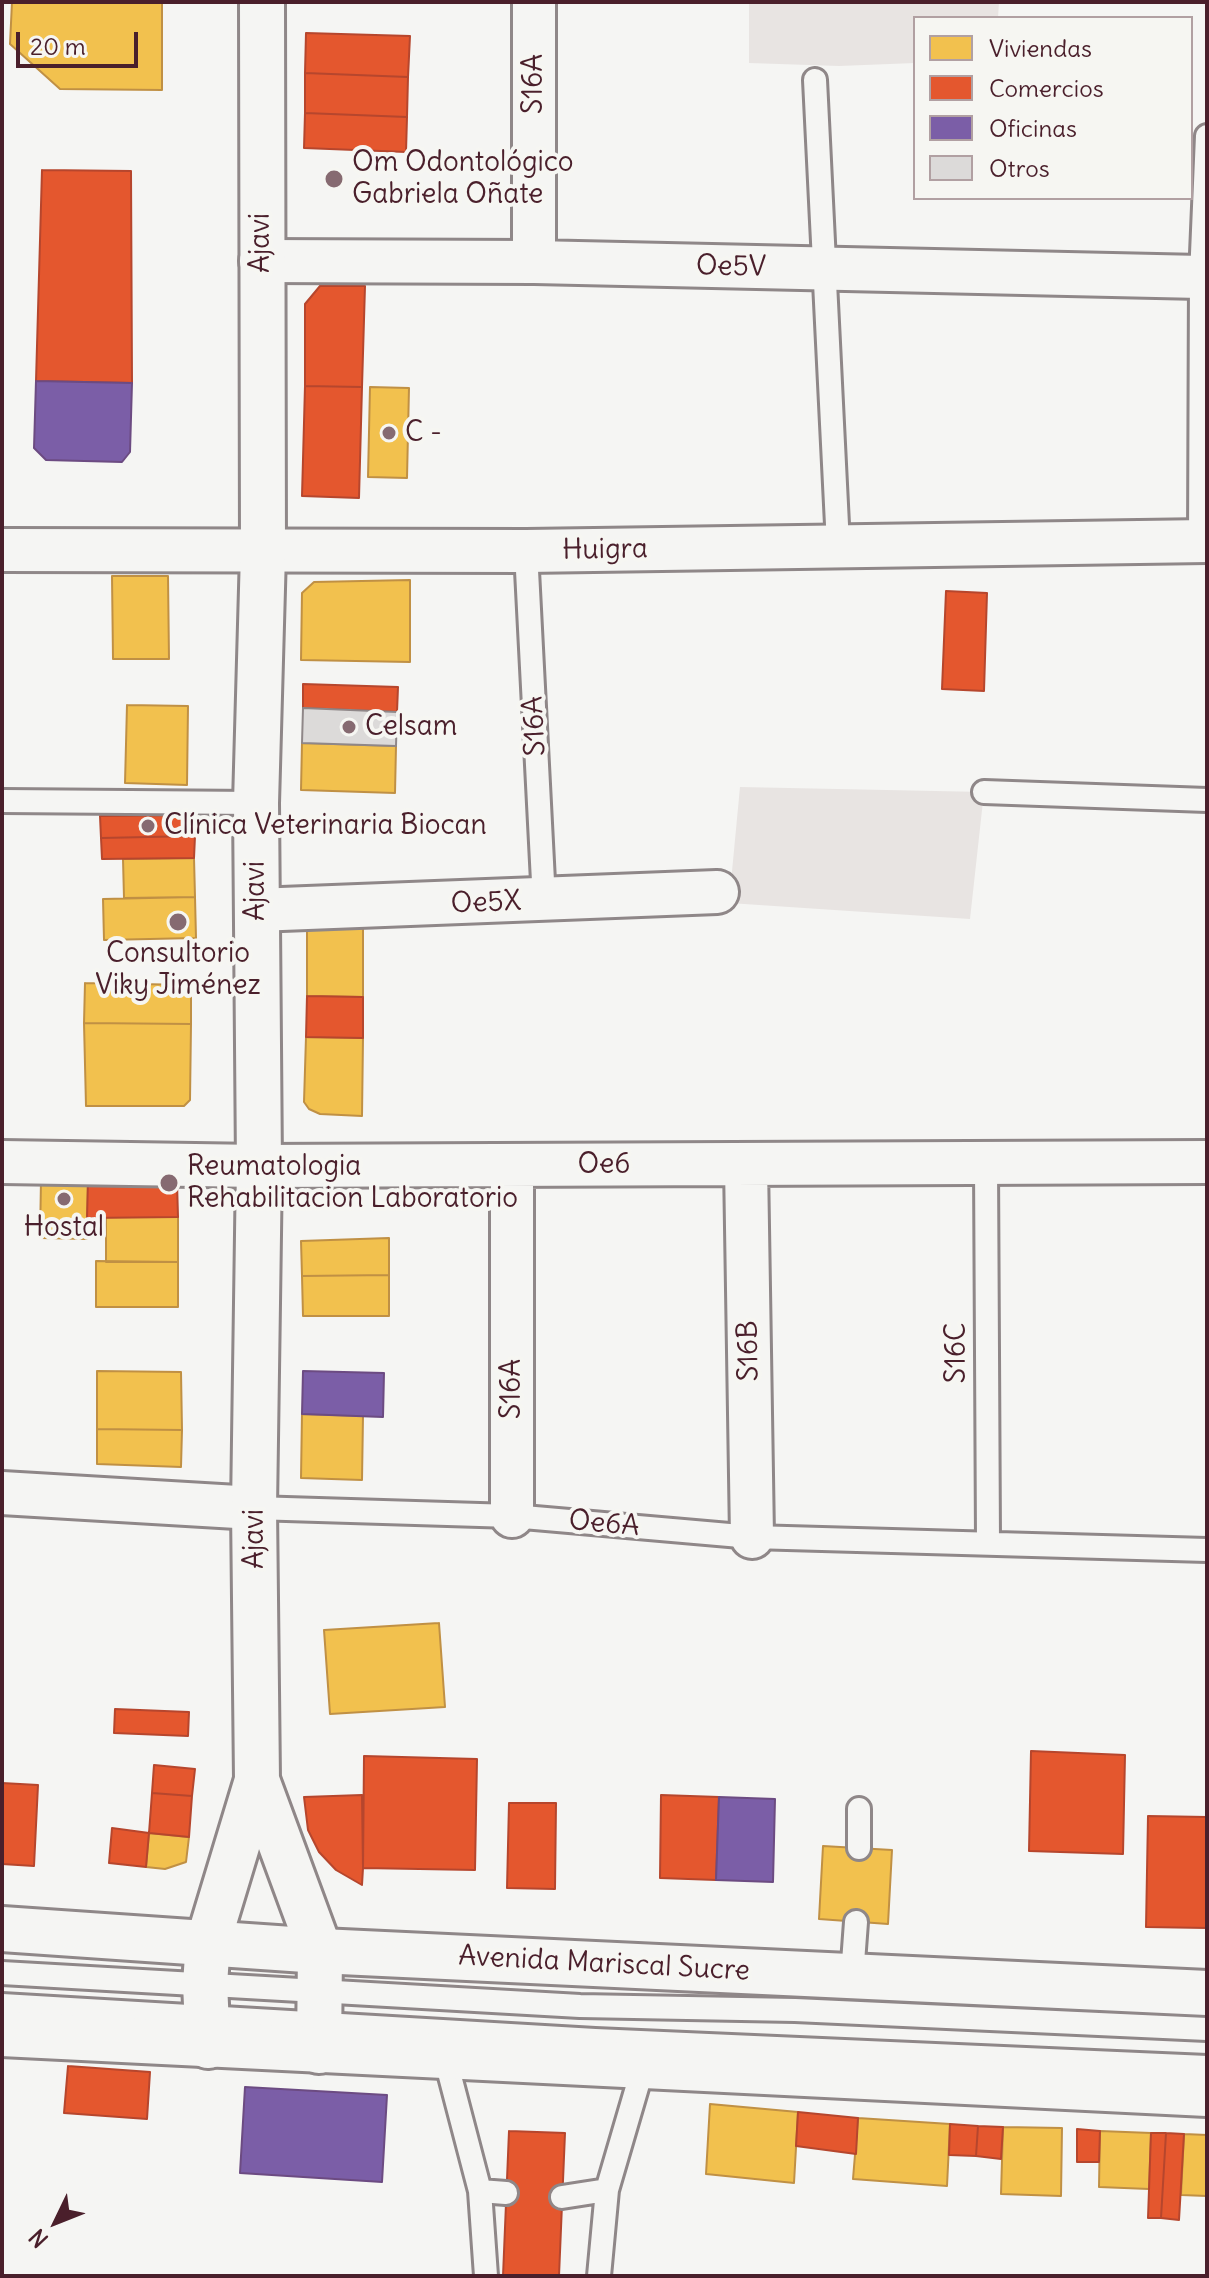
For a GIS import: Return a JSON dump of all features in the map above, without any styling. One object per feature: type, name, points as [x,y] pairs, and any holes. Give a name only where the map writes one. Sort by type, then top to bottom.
[{"type":"main road","name":"Ajavi","points":[[207,1997],[257,1780],[254,1508],[259,1166],[256,803],[263,553],[262,2]]},
{"type":"main road","name":"Ajavi","points":[[257,1780],[319,2004]]},
{"type":"main road","name":"Avenida Mariscal Sucre","points":[[2,1929],[207,1997],[319,2004],[445,2057],[1207,2094]]},
{"type":"main road","name":"Avenida Mariscal Sucre","points":[[2,2034],[207,1997],[319,2004],[852,1976],[1207,1993]]},
{"type":"street","name":"S16A","points":[[534,2],[534,262]]},
{"type":"street","name":"Oe5V","points":[[261,261],[534,262],[1201,277]]},
{"type":"street","name":"Huigra","points":[[2,550],[263,553],[1203,541]]},
{"type":"street","name":"Oe5X","points":[[256,910],[717,892]]},
{"type":"street","name":"Oe6","points":[[2,1162],[259,1166],[1207,1162]]},
{"type":"street","name":"S16B","points":[[746,1165],[752,1537]]},
{"type":"street","name":"S16A","points":[[512,1166],[512,1516]]},
{"type":"street","name":"Oe6A","points":[[2,1493],[254,1508]]},
{"type":"lane","points":[[815,80],[838,545]]},
{"type":"lane","points":[[1203,541],[1201,277],[1207,136]]},
{"type":"lane","name":"S16A","points":[[526,551],[544,901]]},
{"type":"lane","points":[[984,792],[1207,800]]},
{"type":"lane","points":[[2,801],[256,803]]},
{"type":"lane","name":"S16C","points":[[986,1165],[988,1541]]},
{"type":"lane","name":"Oe6A","points":[[254,1508],[512,1516],[752,1537],[988,1541],[1207,1550]]},
{"type":"lane","points":[[859,1809],[859,1848]]},
{"type":"lane","points":[[852,1976],[856,1922]]},
{"type":"lane","points":[[2,1973],[207,1997]]},
{"type":"lane","points":[[2,2005],[207,1997]]},
{"type":"lane","points":[[319,2004],[795,2010],[1207,2029]]},
{"type":"lane","points":[[319,2004],[595,2040],[1207,2067]]},
{"type":"lane","points":[[445,2057],[480,2191],[486,2276]]},
{"type":"lane","points":[[599,2276],[607,2190],[643,2067]]},
{"type":"lane","points":[[562,2197],[607,2190]]},
{"type":"lane","points":[[480,2191],[506,2193]]},
{"type":"shaded area","points":[[749,2],[999,2],[998,16],[913,16],[913,63],[839,66],[749,63]]},
{"type":"shaded area","points":[[740,787],[984,792],[970,919],[729,903]]},
{"type":"building: Viviendas","points":[[12,2],[162,2],[162,90],[60,89],[10,44]]},
{"type":"building: Viviendas","name":"C -","points":[[370,387],[409,388],[407,478],[368,477]]},
{"type":"building: Viviendas","points":[[112,576],[168,576],[169,659],[113,659]]},
{"type":"building: Viviendas","points":[[410,580],[410,662],[301,660],[302,593],[314,582]]},
{"type":"building: Viviendas","points":[[127,705],[188,706],[187,785],[125,783]]},
{"type":"building: Viviendas","points":[[302,743],[396,746],[395,793],[301,790]]},
{"type":"building: Viviendas","points":[[194,858],[195,897],[124,898],[123,859]]},
{"type":"building: Viviendas","points":[[195,897],[196,938],[104,940],[103,899]]},
{"type":"building: Viviendas","points":[[307,915],[363,915],[363,997],[307,996]]},
{"type":"building: Viviendas","points":[[85,983],[191,985],[191,1024],[84,1023]]},
{"type":"building: Viviendas","points":[[84,1023],[191,1024],[190,1100],[184,1106],[86,1106]]},
{"type":"building: Viviendas","points":[[306,1037],[363,1038],[362,1116],[320,1114],[309,1109],[304,1102]]},
{"type":"building: Viviendas","name":"Hostal","points":[[41,1180],[88,1180],[87,1239],[40,1238]]},
{"type":"building: Viviendas","points":[[106,1217],[178,1217],[178,1262],[106,1262]]},
{"type":"building: Viviendas","points":[[389,1238],[389,1275],[302,1276],[301,1241]]},
{"type":"building: Viviendas","points":[[96,1261],[178,1262],[178,1307],[96,1307]]},
{"type":"building: Viviendas","points":[[389,1275],[389,1316],[303,1316],[302,1276]]},
{"type":"building: Viviendas","points":[[97,1371],[181,1372],[182,1430],[97,1429]]},
{"type":"building: Viviendas","points":[[302,1414],[363,1416],[362,1480],[301,1478]]},
{"type":"building: Viviendas","points":[[97,1429],[182,1430],[181,1467],[97,1464]]},
{"type":"building: Viviendas","points":[[439,1623],[445,1707],[330,1714],[324,1630]]},
{"type":"building: Viviendas","points":[[149,1833],[189,1837],[186,1862],[165,1869],[146,1867]]},
{"type":"building: Viviendas","points":[[823,1846],[892,1850],[888,1924],[819,1919]]},
{"type":"building: Viviendas","points":[[710,2104],[798,2112],[794,2183],[706,2174]]},
{"type":"building: Viviendas","points":[[858,2118],[950,2124],[947,2186],[853,2179]]},
{"type":"building: Viviendas","points":[[1003,2127],[1062,2128],[1061,2196],[1001,2194]]},
{"type":"building: Viviendas","points":[[1100,2131],[1151,2133],[1149,2189],[1099,2187]]},
{"type":"building: Viviendas","points":[[1184,2134],[1207,2135],[1207,2196],[1181,2195]]},
{"type":"building: Comercios","points":[[306,33],[410,36],[408,77],[305,73]]},
{"type":"building: Comercios","points":[[305,73],[408,77],[407,117],[305,113]]},
{"type":"building: Comercios","points":[[305,113],[407,117],[406,152],[304,148]]},
{"type":"building: Comercios","points":[[42,170],[131,171],[132,383],[36,381]]},
{"type":"building: Comercios","points":[[320,286],[365,286],[362,387],[305,386],[305,304]]},
{"type":"building: Comercios","points":[[305,386],[362,387],[359,498],[302,496]]},
{"type":"building: Comercios","points":[[946,591],[987,593],[984,691],[942,689]]},
{"type":"building: Comercios","points":[[303,684],[398,687],[397,712],[303,708]]},
{"type":"building: Comercios","name":"Clínica Veterinaria Biocan","points":[[195,815],[195,836],[101,838],[100,816]]},
{"type":"building: Comercios","points":[[195,836],[194,858],[102,859],[101,838]]},
{"type":"building: Comercios","points":[[307,996],[363,997],[363,1038],[306,1037]]},
{"type":"building: Comercios","points":[[88,1180],[177,1182],[178,1217],[87,1218]]},
{"type":"building: Comercios","points":[[115,1709],[189,1712],[188,1736],[114,1733]]},
{"type":"building: Comercios","points":[[1031,1751],[1125,1755],[1123,1854],[1029,1851]]},
{"type":"building: Comercios","points":[[364,1756],[477,1759],[475,1870],[363,1868]]},
{"type":"building: Comercios","points":[[154,1765],[195,1769],[192,1796],[152,1793]]},
{"type":"building: Comercios","points":[[2,1783],[38,1785],[34,1866],[2,1864]]},
{"type":"building: Comercios","points":[[152,1793],[192,1796],[189,1837],[149,1833]]},
{"type":"building: Comercios","points":[[362,1795],[362,1885],[336,1870],[319,1852],[308,1830],[304,1797]]},
{"type":"building: Comercios","points":[[661,1795],[719,1797],[716,1880],[660,1878]]},
{"type":"building: Comercios","points":[[509,1803],[556,1803],[555,1889],[507,1888]]},
{"type":"building: Comercios","points":[[1148,1816],[1207,1817],[1207,1928],[1146,1927]]},
{"type":"building: Comercios","points":[[112,1828],[149,1833],[146,1867],[109,1863]]},
{"type":"building: Comercios","points":[[68,2066],[150,2072],[147,2119],[64,2113]]},
{"type":"building: Comercios","points":[[798,2112],[858,2118],[856,2154],[796,2146]]},
{"type":"building: Comercios","points":[[950,2124],[978,2126],[976,2156],[949,2155]]},
{"type":"building: Comercios","points":[[978,2126],[1003,2127],[1001,2159],[976,2156]]},
{"type":"building: Comercios","points":[[1077,2129],[1100,2131],[1099,2162],[1077,2162]]},
{"type":"building: Comercios","points":[[509,2131],[565,2133],[559,2276],[503,2276]]},
{"type":"building: Comercios","points":[[1151,2133],[1166,2133],[1161,2218],[1148,2218]]},
{"type":"building: Comercios","points":[[1166,2133],[1184,2134],[1179,2220],[1161,2218]]},
{"type":"building: Oficinas","points":[[36,381],[132,383],[130,452],[122,462],[46,460],[34,448]]},
{"type":"building: Oficinas","points":[[303,1371],[384,1373],[383,1417],[302,1414]]},
{"type":"building: Oficinas","points":[[719,1797],[775,1799],[773,1882],[716,1880]]},
{"type":"building: Oficinas","points":[[245,2087],[387,2095],[382,2182],[240,2173]]},
{"type":"building: Otros","name":"Celsam","points":[[303,708],[397,712],[396,746],[302,743]]},
{"type":"place","name":"Om Odontológico Gabriela Oñate","points":[[334,179]]},
{"type":"place","name":"C -","points":[[389,433]]},
{"type":"place","name":"Celsam","points":[[349,727]]},
{"type":"place","name":"Clínica Veterinaria Biocan","points":[[148,826]]},
{"type":"place","name":"Consultorio Viky Jiménez","points":[[178,922]]},
{"type":"place","name":"Reumatologia Rehabilitacion Laboratorio","points":[[169,1183]]},
{"type":"place","name":"Hostal","points":[[64,1199]]}]
